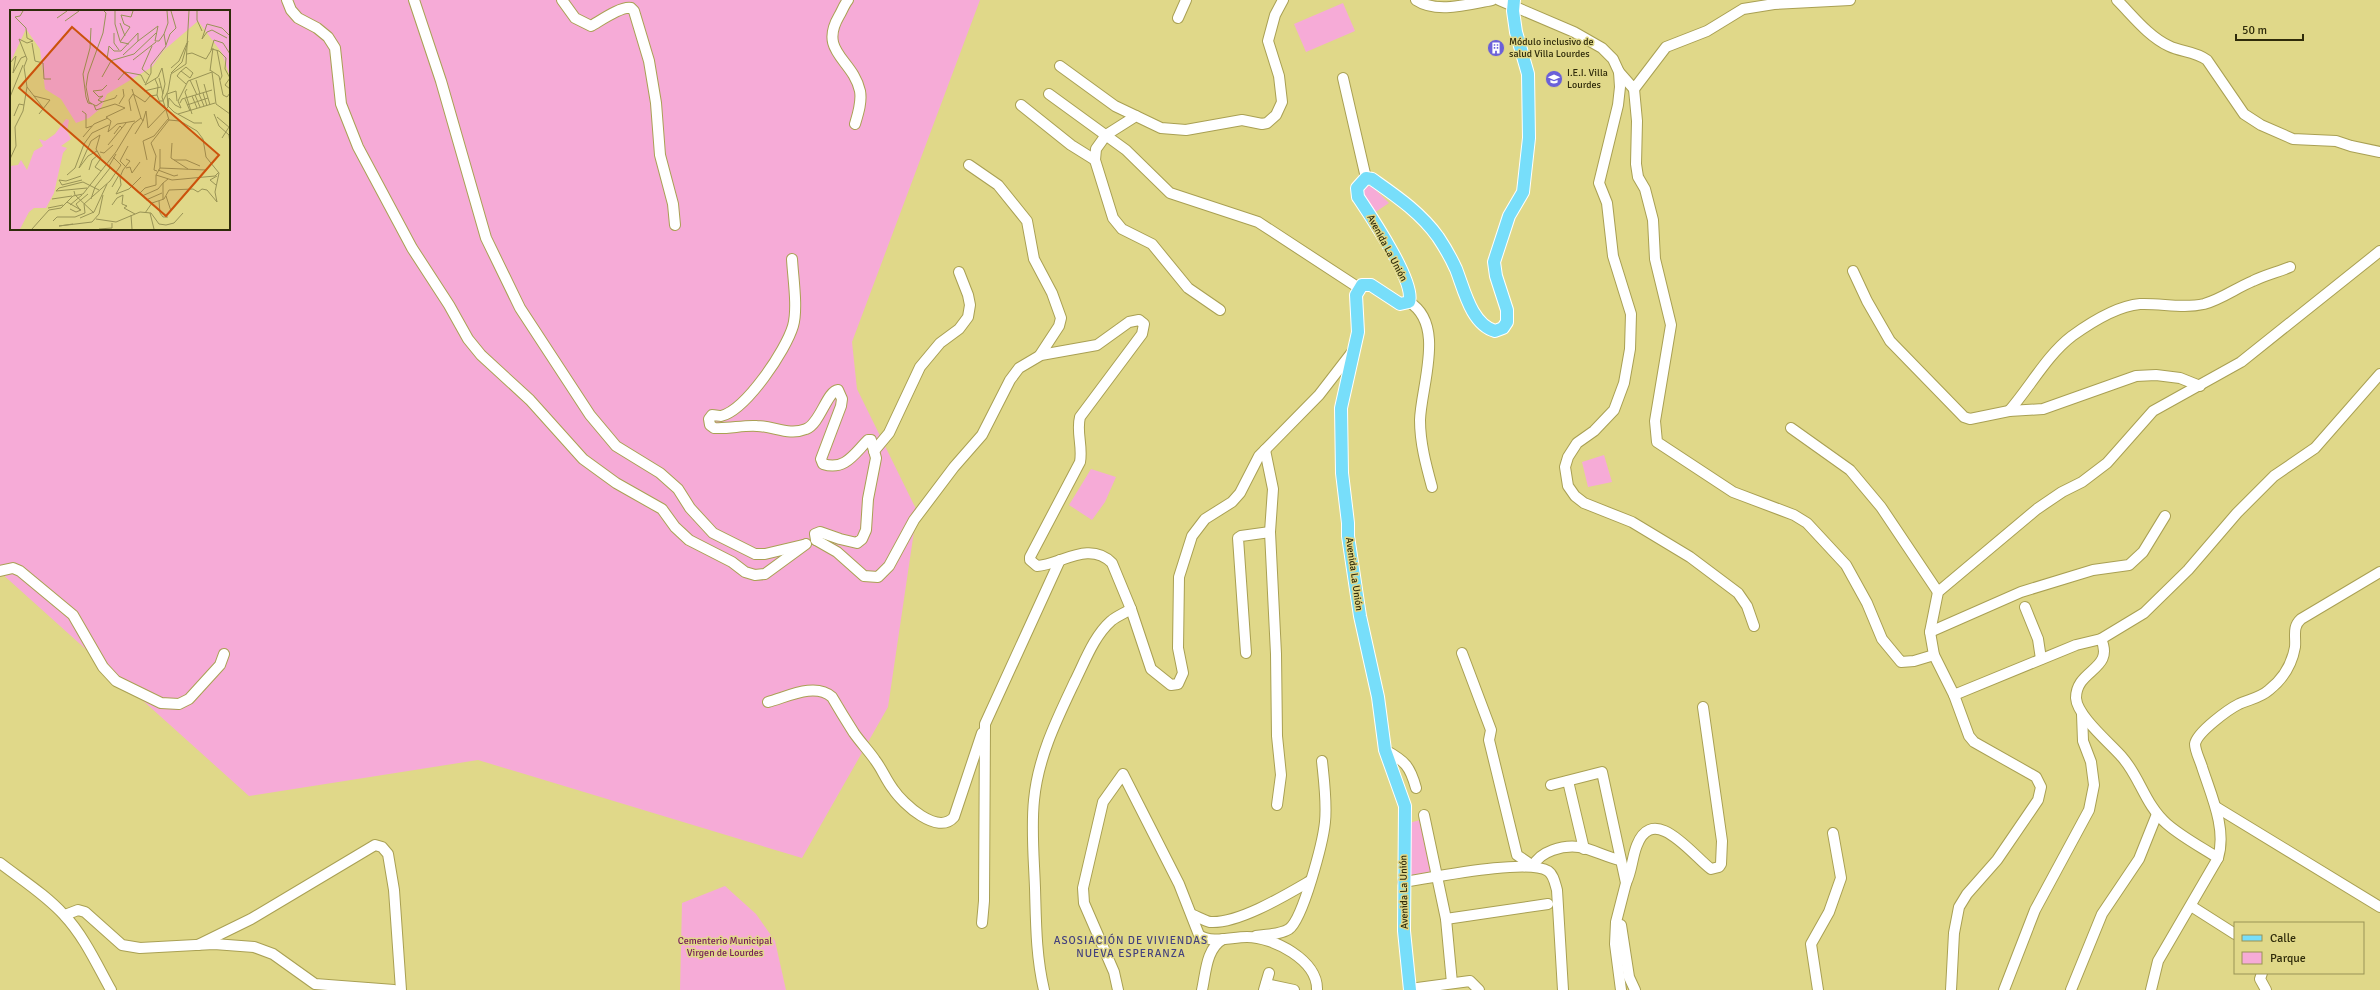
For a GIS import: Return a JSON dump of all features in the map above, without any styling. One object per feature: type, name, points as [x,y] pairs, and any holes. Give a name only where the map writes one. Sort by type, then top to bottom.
[{"type":"main road","points":[[1366,178],[1372,179],[1418,213],[1438,237],[1456,268],[1465,295],[1484,325],[1495,331],[1503,328],[1506,322],[1508,310],[1496,276],[1494,262],[1509,216],[1523,192],[1529,138],[1528,74],[1516,32],[1514,3]]},
{"type":"main road","name":"Avenida La Unión","points":[[1366,178],[1357,188],[1358,197],[1404,276],[1410,294],[1409,302]]},
{"type":"main road","points":[[1359,288],[1362,285],[1371,285],[1395,302],[1400,304],[1409,302]]},
{"type":"main road","name":"Avenida La Unión","points":[[1359,288],[1356,295],[1358,332],[1341,408],[1342,473],[1348,523],[1348,536],[1360,616],[1378,697],[1385,750],[1404,806],[1404,931],[1410,990]]},
{"type":"street","points":[[287,0],[291,10],[298,18],[317,28],[328,37],[335,48],[341,104],[358,147],[412,248],[449,305],[468,339],[481,356],[530,400],[583,459],[616,483],[662,509],[675,527],[689,540],[732,562],[745,572],[756,575],[765,574],[811,542],[815,534],[820,532],[854,542],[862,540],[866,530],[868,499],[876,458],[873,444],[869,439],[858,453],[842,465],[831,466],[823,464],[821,455],[826,448],[841,406],[842,399],[838,390],[832,393],[816,421],[807,429],[794,432],[758,426],[724,429],[714,428],[710,425],[709,419],[712,415],[721,416],[742,403],[759,385],[786,343],[793,326],[792,259]]},
{"type":"street","points":[[414,0],[441,81],[486,238],[520,308],[590,415],[616,446],[660,473],[678,489],[690,508],[718,536],[755,554],[765,554],[811,542],[837,552],[864,576],[874,578],[884,573],[914,520],[954,467],[982,435],[1010,380],[1019,368],[1040,355],[1097,345],[1129,322],[1139,320],[1144,324],[1142,334],[1080,417],[1078,427],[1082,452],[1080,462],[1030,557],[1031,562],[1037,566],[1060,560],[1073,554],[1106,557],[1112,563],[1131,608],[1151,669],[1171,685],[1178,684],[1183,673],[1178,648],[1179,577],[1192,536],[1205,519],[1232,502],[1240,493],[1259,456],[1319,395],[1354,349]]},
{"type":"street","points":[[562,0],[575,18],[591,26],[612,16],[623,4],[634,11],[649,61],[656,103],[660,155],[673,204],[675,226]]},
{"type":"street","points":[[848,0],[832,31],[831,41],[852,72],[860,91],[860,104],[855,124]]},
{"type":"street","points":[[1178,18],[1186,0]]},
{"type":"street","points":[[1060,66],[1115,106],[1161,128],[1186,130],[1242,120],[1262,124],[1267,123],[1276,115],[1282,102],[1280,76],[1268,41],[1275,15],[1283,0]]},
{"type":"street","points":[[1416,0],[1422,4],[1456,7],[1492,0]]},
{"type":"street","points":[[1499,0],[1514,3],[1574,32],[1602,48],[1613,59],[1619,72],[1634,89],[1637,122],[1636,164],[1638,177],[1645,189],[1653,220],[1655,259],[1671,324],[1655,421],[1657,442],[1733,492],[1794,515],[1807,523],[1846,565],[1867,603],[1882,639],[1901,662],[1914,662],[1934,655]]},
{"type":"street","points":[[1634,89],[1666,47],[1707,31],[1743,9],[1774,4],[1850,0]]},
{"type":"street","points":[[2117,0],[2151,34],[2169,46],[2199,55],[2206,60],[2244,114],[2262,125],[2293,139],[2336,141],[2351,146],[2380,152]]},
{"type":"street","points":[[1619,72],[1620,87],[1618,104],[1599,183],[1607,203],[1613,256],[1632,314],[1630,349],[1624,383],[1614,410],[1594,431],[1577,443],[1568,457],[1565,467],[1568,486],[1575,496],[1584,503],[1632,522],[1690,557],[1738,593],[1747,606],[1754,626]]},
{"type":"street","points":[[1343,78],[1366,178]]},
{"type":"street","points":[[1049,94],[1126,150],[1170,192],[1258,222],[1359,288]]},
{"type":"street","points":[[1020,105],[1071,145],[1095,160]]},
{"type":"street","points":[[1136,116],[1106,135],[1096,149],[1095,160],[1113,218],[1122,230],[1152,244],[1188,288],[1220,310]]},
{"type":"street","points":[[969,165],[998,185],[1027,221],[1034,259],[1052,293],[1061,318],[1059,326],[1040,355]]},
{"type":"street","points":[[1951,990],[1954,933],[1959,907],[1967,894],[1997,860],[2038,800],[2041,790],[2036,777],[1974,742],[1969,736],[1954,695],[1934,655],[1930,632],[1938,592],[2037,509],[2062,492],[2082,482],[2107,463],[2153,411],[2241,362],[2380,251]]},
{"type":"street","points":[[2009,411],[2054,354],[2071,337],[2112,312],[2126,306],[2140,304],[2179,306],[2202,304],[2223,298],[2252,281],[2290,267]]},
{"type":"street","points":[[1853,271],[1867,301],[1890,341],[1964,417],[1970,418],[2009,411],[2043,409],[2136,376],[2156,375],[2180,378],[2200,386]]},
{"type":"street","points":[[874,451],[889,433],[920,367],[940,343],[959,329],[968,317],[968,295],[958,272]]},
{"type":"street","points":[[1409,302],[1417,306],[1422,314],[1429,336],[1420,420],[1423,455],[1432,487]]},
{"type":"street","points":[[1954,695],[2076,645],[2101,638],[2144,613],[2188,570],[2237,513],[2274,476],[2315,448],[2380,374]]},
{"type":"street","points":[[1792,428],[1850,470],[1882,507],[1938,592]]},
{"type":"street","points":[[1265,450],[1273,489],[1270,532],[1276,654],[1277,736],[1281,775],[1277,806]]},
{"type":"street","points":[[1930,632],[2021,592],[2093,570],[2129,565],[2143,552],[2165,516]]},
{"type":"street","points":[[1246,653],[1238,538],[1241,536],[1270,532]]},
{"type":"street","points":[[768,702],[812,690],[827,692],[832,697],[855,734],[875,759],[893,790],[918,813],[931,822],[942,824],[950,822],[954,817],[985,724],[1060,560]]},
{"type":"street","points":[[0,571],[13,568],[20,571],[73,614],[103,667],[116,681],[161,703],[171,705],[189,699],[220,665],[224,654]]},
{"type":"street","points":[[2151,990],[2158,961],[2218,858],[2221,839],[2216,807],[2195,744],[2203,730],[2240,704],[2256,699],[2278,683],[2286,673],[2291,660],[2295,646],[2295,627],[2301,619],[2380,572]]},
{"type":"street","points":[[2025,607],[2038,640],[2041,659]]},
{"type":"street","points":[[1044,990],[1036,940],[1033,825],[1034,800],[1040,767],[1050,732],[1091,649],[1101,632],[1111,621],[1131,608]]},
{"type":"street","points":[[2101,638],[2105,649],[2105,655],[2081,682],[2077,694],[2077,703],[2082,714],[2132,769],[2142,792],[2157,814],[2167,824],[2218,858]]},
{"type":"street","points":[[1462,653],[1491,730],[1489,740],[1515,850],[1522,860],[1533,866],[1549,871],[1556,884],[1563,990]]},
{"type":"street","points":[[1621,990],[1615,944],[1619,909],[1626,883],[1631,873],[1637,844],[1646,832],[1655,828],[1663,830],[1689,847],[1711,869],[1719,867],[1721,864],[1722,841],[1703,707]]},
{"type":"street","points":[[2004,990],[2035,910],[2089,810],[2094,785],[2091,762],[2082,735],[2082,714]]},
{"type":"street","points":[[982,923],[984,901],[985,724]]},
{"type":"street","points":[[1385,750],[1404,760],[1413,776],[1416,788]]},
{"type":"street","points":[[1118,990],[1114,972],[1084,903],[1083,888],[1103,802],[1123,774],[1179,884],[1193,915],[1195,930],[1205,940],[1223,939],[1282,933],[1296,921],[1303,906],[1325,823],[1322,761]]},
{"type":"street","points":[[1551,785],[1602,772],[1626,883]]},
{"type":"street","points":[[1568,781],[1584,849]]},
{"type":"street","points":[[2216,807],[2380,907]]},
{"type":"street","points":[[2070,990],[2102,914],[2139,859],[2157,814]]},
{"type":"street","points":[[1424,815],[1446,919],[1452,983]]},
{"type":"street","points":[[1818,990],[1811,944],[1829,912],[1841,878],[1833,833]]},
{"type":"street","points":[[198,945],[250,919],[375,845],[382,848],[388,854],[394,890],[401,990]]},
{"type":"street","points":[[1533,866],[1536,859],[1564,847],[1584,849],[1620,860]]},
{"type":"street","points":[[0,863],[46,898],[65,915],[87,945],[111,990]]},
{"type":"street","points":[[1403,882],[1438,876],[1533,866]]},
{"type":"street","points":[[1193,915],[1210,922],[1229,919],[1272,903],[1310,881]]},
{"type":"street","points":[[1446,919],[1548,904]]},
{"type":"street","points":[[2191,906],[2234,933]]},
{"type":"street","points":[[1619,909],[1629,977],[1635,990]]},
{"type":"street","points":[[65,915],[78,910],[84,912],[122,945],[140,948],[198,945],[254,947],[273,954],[315,984],[394,990]]},
{"type":"street","points":[[1248,936],[1278,944],[1300,958],[1314,974],[1317,990]]},
{"type":"street","points":[[1202,990],[1211,950],[1214,944],[1223,939]]},
{"type":"street","points":[[1269,973],[1265,987],[1294,990]]},
{"type":"street","points":[[2262,974],[2260,979],[2266,990]]},
{"type":"street","points":[[1410,990],[1470,981],[1479,990]]},
{"type":"green space","points":[[0,0],[980,0],[852,342],[857,389],[917,511],[888,707],[802,858],[478,760],[249,796],[0,572]]},
{"type":"green space","points":[[1343,3],[1355,31],[1306,52],[1294,24]]},
{"type":"green space","points":[[1368,186],[1373,187],[1389,203],[1374,213],[1361,199],[1362,192]]},
{"type":"green space","points":[[1604,455],[1612,482],[1588,487],[1582,462]]},
{"type":"green space","points":[[1091,469],[1116,477],[1105,502],[1092,520],[1069,505]]},
{"type":"green space","points":[[1420,820],[1433,875],[1406,878],[1409,823]]},
{"type":"green space","name":"Cementerio Municipal Virgen de Lourdes","points":[[725,886],[756,914],[775,941],[786,990],[680,990],[682,903]]},
{"type":"place","name":"Módulo inclusivo de salud Villa Lourdes","points":[[1496,48]]},
{"type":"place","name":"I.E.I. Villa Lourdes","points":[[1554,79]]},
{"type":"district","name":"ASOSIACIÓN DE VIVIENDAS NUEVA ESPERANZA","points":[[1131,946]]}]
